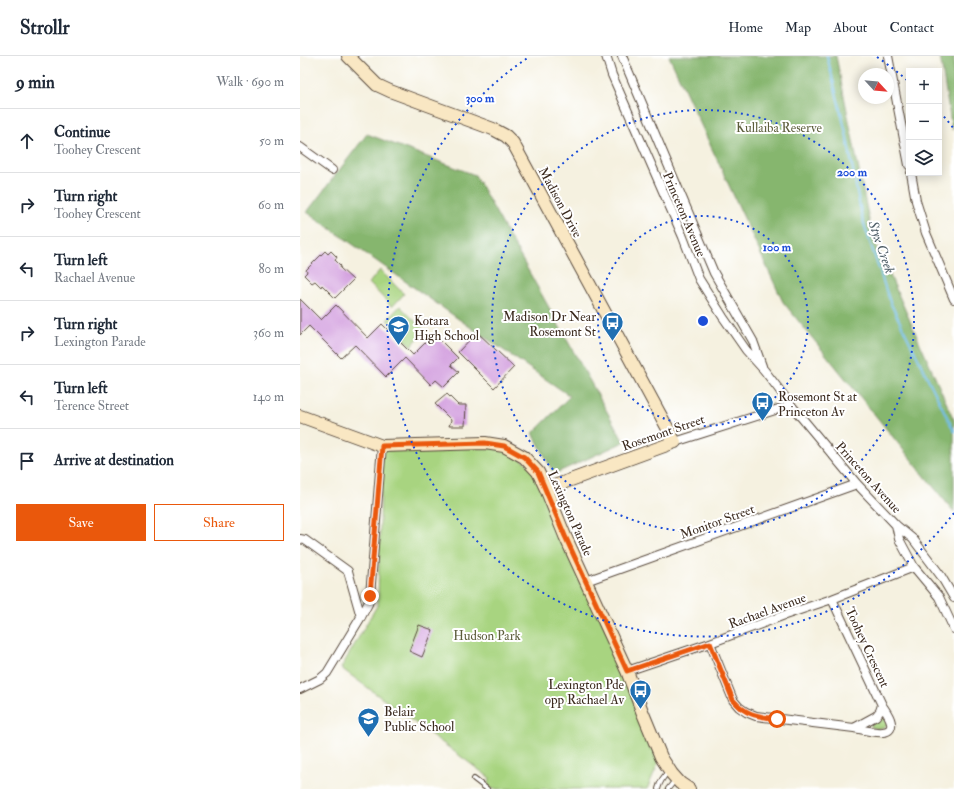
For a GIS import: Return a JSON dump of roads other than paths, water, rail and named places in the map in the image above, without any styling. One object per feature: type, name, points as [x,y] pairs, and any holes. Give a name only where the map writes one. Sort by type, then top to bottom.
[{"type":"main road","name":"Madison Drive","points":[[348,56],[377,85],[493,129],[506,136],[513,143],[675,442]]},
{"type":"main road","name":"Lexington Parade","points":[[300,416],[382,446],[485,443],[504,446],[524,457],[538,472],[546,489],[565,536],[627,671],[661,756],[673,775],[689,789]]},
{"type":"main road","name":"Rosemont Street","points":[[546,489],[675,442]]},
{"type":"street","name":"Princeton Avenue","points":[[606,56],[612,75],[680,230],[699,279],[723,317],[746,350],[857,484],[896,524],[914,540],[941,576],[954,598]]},
{"type":"street","name":"Princeton Avenue","points":[[622,56],[714,273],[753,341],[764,370]]},
{"type":"street","points":[[888,56],[906,149]]},
{"type":"street","points":[[300,147],[332,170]]},
{"type":"street","points":[[912,176],[916,201],[926,233],[954,299]]},
{"type":"street","name":"Rosemont Street","points":[[675,442],[791,405]]},
{"type":"street","points":[[300,689],[320,679],[327,673],[368,604],[370,596],[382,446]]},
{"type":"street","name":"Monitor Street","points":[[586,581],[857,484]]},
{"type":"street","name":"Princeton Avenue","points":[[896,524],[899,539],[914,567],[939,597],[954,629]]},
{"type":"street","points":[[300,539],[305,540],[348,571],[361,617]]},
{"type":"street","name":"Rachael Avenue","points":[[627,671],[832,599],[914,567]]},
{"type":"street","name":"Toohey Crescent","points":[[710,643],[733,700],[746,712],[756,716],[884,733],[888,731],[890,727],[890,718],[882,705],[832,599]]},
{"type":"street","name":"Toohey Crescent","points":[[854,728],[876,716],[882,705]]},
{"type":"lane","points":[[658,789],[660,781],[673,775]]},
{"type":"lane","points":[[668,789],[673,775]]},
{"type":"lane","points":[[474,779],[487,789]]},
{"type":"waterway","name":"Styx Creek","points":[[827,56],[846,133],[862,218],[890,302],[954,431]]},
{"type":"place","name":"Madison Dr Near Rosemont St","points":[[612,342]]},
{"type":"place","name":"Kotara High School","points":[[399,346]]},
{"type":"place","name":"Rosemont St at Princeton Av","points":[[762,422]]},
{"type":"place","name":"Lexington Pde opp Rachael Av","points":[[640,710]]},
{"type":"place","name":"Belair Public School","points":[[368,738]]},
{"type":"park label","name":"Kullaiba Reserve","points":[[779,127]]},
{"type":"park label","name":"Hudson Park","points":[[487,635]]}]
